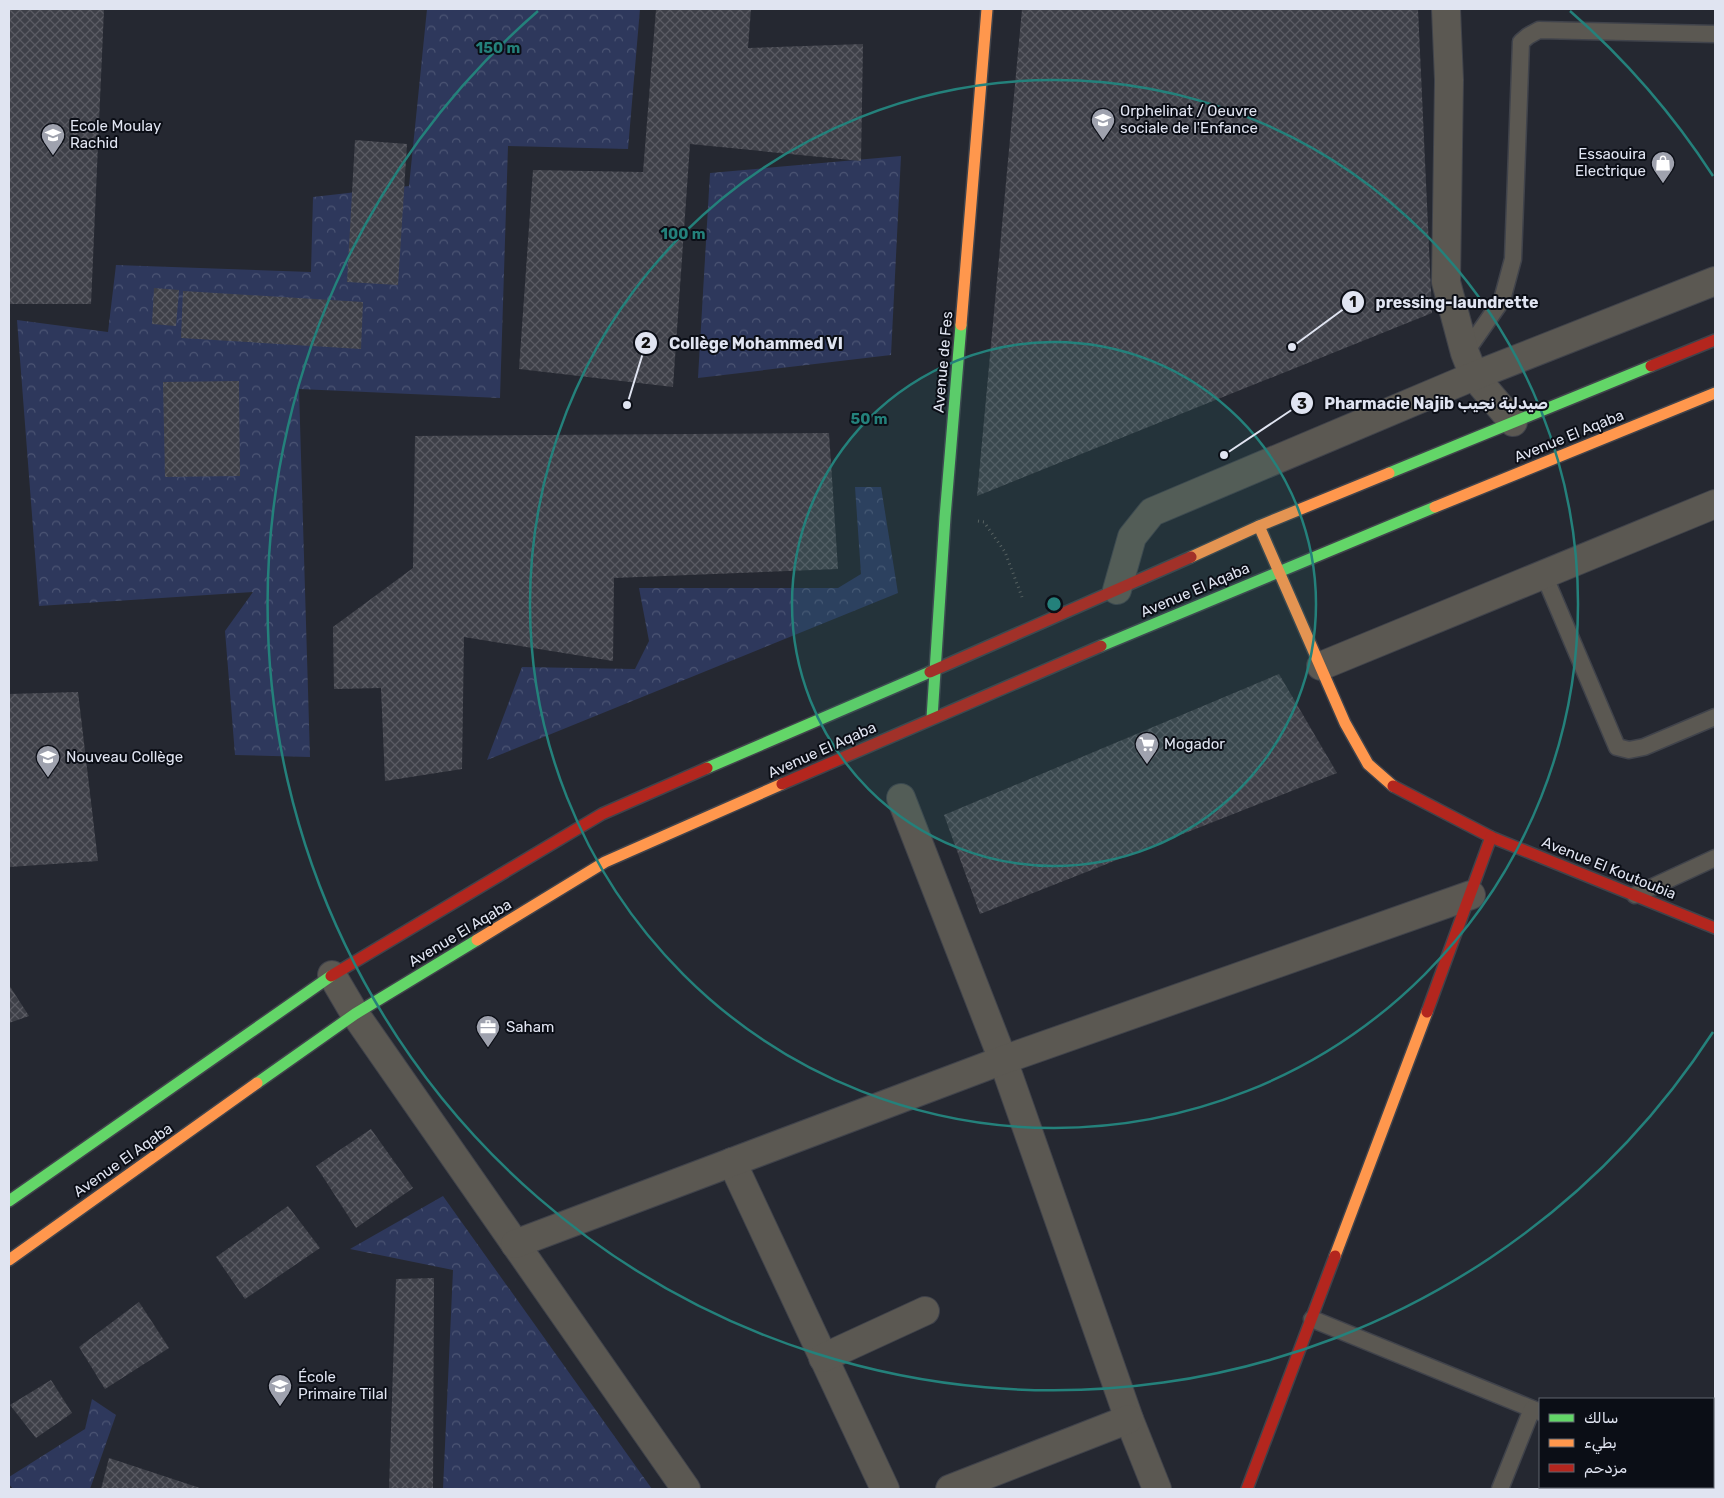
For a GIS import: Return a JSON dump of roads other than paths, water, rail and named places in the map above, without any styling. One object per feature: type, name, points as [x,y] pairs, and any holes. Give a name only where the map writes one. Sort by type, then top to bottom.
[{"type":"main road","name":"Avenue de Fes","points":[[932,718],[945,517],[987,9]]},
{"type":"main road","name":"Avenue El Aqaba","points":[[9,1201],[332,975],[602,814],[1259,526],[1715,340]]},
{"type":"main road","name":"Avenue El Aqaba","points":[[9,1260],[355,1014],[604,862],[932,718],[1278,571],[1715,393]]},
{"type":"main road","name":"Avenue El Koutoubia","points":[[1259,526],[1345,723],[1368,764],[1390,785],[1491,838],[1715,928]]},
{"type":"main road","points":[[1247,1489],[1491,838]]},
{"type":"street","points":[[1446,9],[1449,80],[1446,282],[1470,364],[1513,422]]},
{"type":"street","points":[[1116,590],[1132,537],[1152,512],[1470,364],[1715,281]]},
{"type":"street","points":[[1321,666],[1715,504]]},
{"type":"street","points":[[901,798],[1003,1060],[1129,1418],[1157,1489]]},
{"type":"street","points":[[515,1244],[1003,1060],[1471,895]]},
{"type":"street","points":[[332,975],[355,1014],[686,1489]]},
{"type":"street","points":[[732,1162],[884,1489]]},
{"type":"street","points":[[823,1358],[925,1311]]},
{"type":"street","points":[[950,1489],[1129,1418]]},
{"type":"lane","points":[[1470,364],[1502,300],[1513,259],[1522,42],[1539,30],[1715,34]]},
{"type":"lane","points":[[1544,575],[1617,747],[1629,750],[1644,747],[1715,717]]},
{"type":"lane","points":[[1635,895],[1715,858]]},
{"type":"lane","points":[[1312,1319],[1536,1410],[1500,1489]]},
{"type":"place","name":"Orphelinat / Oeuvre sociale de l'Enfance","points":[[1103,141]]},
{"type":"place","name":"Ecole Moulay Rachid","points":[[53,156]]},
{"type":"place","name":"Essaouira Electrique","points":[[1663,184]]},
{"type":"place","name":"pressing-laundrette","points":[[1292,347]]},
{"type":"place","name":"Collège Mohammed VI","points":[[627,405]]},
{"type":"place","name":"Pharmacie Najib صيدلية نجيب","points":[[1224,455]]},
{"type":"place","name":"Mogador","points":[[1147,765]]},
{"type":"place","name":"Nouveau Collège","points":[[48,778]]},
{"type":"place","name":"Saham","points":[[488,1048]]},
{"type":"place","name":"École Primaire Tilal","points":[[280,1407]]}]
